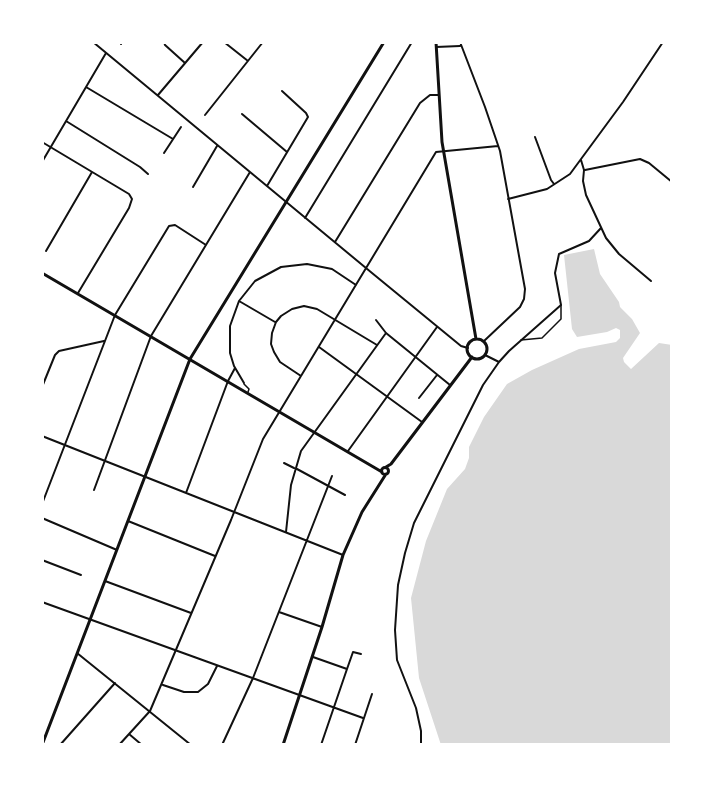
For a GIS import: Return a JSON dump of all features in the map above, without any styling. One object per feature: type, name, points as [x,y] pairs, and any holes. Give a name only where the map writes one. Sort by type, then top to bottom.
[{"type":"street","points":[[93,42],[437,327],[461,346],[468,348]]},
{"type":"street","points":[[164,42],[185,63]]},
{"type":"street","points":[[158,95],[202,42]]},
{"type":"street","points":[[224,42],[248,61]]},
{"type":"street","points":[[205,115],[263,42]]},
{"type":"street","points":[[42,745],[190,359],[384,42]]},
{"type":"street","points":[[306,218],[412,42]]},
{"type":"street","points":[[436,42],[444,153],[476,339]]},
{"type":"street","points":[[508,199],[555,185],[570,174],[663,42]]},
{"type":"street","points":[[436,47],[460,44],[485,107],[498,146],[524,296],[520,308],[484,341]]},
{"type":"street","points":[[42,162],[106,52]]},
{"type":"street","points":[[86,87],[173,139]]},
{"type":"street","points":[[267,186],[308,115],[282,91]]},
{"type":"street","points":[[335,243],[420,103],[430,95],[439,95]]},
{"type":"street","points":[[242,114],[287,152]]},
{"type":"street","points":[[66,121],[140,166],[148,174]]},
{"type":"street","points":[[164,153],[181,127]]},
{"type":"street","points":[[535,137],[555,185]]},
{"type":"street","points":[[42,142],[129,194],[132,201],[78,293]]},
{"type":"street","points":[[193,187],[218,145]]},
{"type":"street","points":[[119,745],[150,711],[235,512],[263,439],[436,152],[498,146]]},
{"type":"street","points":[[584,170],[640,159],[649,163],[672,182]]},
{"type":"street","points":[[581,160],[584,170],[584,190],[601,228],[616,250],[651,281]]},
{"type":"street","points":[[46,251],[92,172]]},
{"type":"street","points":[[94,490],[151,336],[250,172]]},
{"type":"street","points":[[42,504],[115,315],[171,225],[175,225],[206,245]]},
{"type":"street","points":[[421,745],[421,731],[416,708],[397,660],[395,602],[414,524],[483,385],[499,362],[520,340],[561,305],[555,273],[558,255],[592,239],[601,228]]},
{"type":"street","points":[[244,383],[235,368],[230,353],[229,333],[233,313],[248,288],[263,275],[294,264],[326,267],[338,272],[356,285]]},
{"type":"street","points":[[42,274],[347,452],[385,471]]},
{"type":"street","points":[[239,301],[276,322]]},
{"type":"street","points":[[301,376],[284,365],[274,352],[271,336],[276,322],[288,310],[304,306],[317,309],[377,345]]},
{"type":"street","points":[[376,320],[386,333],[450,385]]},
{"type":"street","points":[[347,452],[437,327]]},
{"type":"street","points":[[286,532],[301,451],[386,333]]},
{"type":"street","points":[[472,357],[468,348],[471,341],[476,339],[484,341]]},
{"type":"street","points":[[42,387],[55,355],[59,351],[104,341]]},
{"type":"street","points":[[472,357],[480,358],[485,355],[487,349],[484,341]]},
{"type":"street","points":[[319,347],[422,422]]},
{"type":"street","points":[[485,355],[499,362]]},
{"type":"street","points":[[283,745],[322,627],[342,555],[362,512],[385,471],[472,357]]},
{"type":"street","points":[[186,493],[235,368]]},
{"type":"street","points":[[419,399],[437,375]]},
{"type":"street","points":[[42,436],[342,555]]},
{"type":"street","points":[[284,463],[345,495]]},
{"type":"street","points":[[222,745],[253,678],[332,476]]},
{"type":"street","points":[[42,518],[117,550]]},
{"type":"street","points":[[128,521],[216,556]]},
{"type":"street","points":[[42,560],[81,575]]},
{"type":"street","points":[[105,581],[191,613]]},
{"type":"street","points":[[42,602],[363,718]]},
{"type":"street","points":[[279,612],[322,627]]},
{"type":"street","points":[[321,745],[353,652],[361,654]]},
{"type":"street","points":[[77,653],[191,745]]},
{"type":"street","points":[[312,657],[347,669]]},
{"type":"street","points":[[162,685],[184,693],[198,692],[208,684],[217,666]]},
{"type":"street","points":[[60,745],[115,683]]},
{"type":"street","points":[[355,745],[372,694]]},
{"type":"street","points":[[129,734],[142,745]]},
{"type":"lane","points":[[520,340],[542,338],[561,319],[561,305]]},
{"type":"lane","points":[[244,383],[249,389],[247,393]]},
{"type":"shaded area","points":[[594,249],[600,274],[620,307],[632,319],[640,333],[623,358],[624,362],[631,369],[659,343],[672,345],[672,745],[441,745],[419,678],[411,598],[426,541],[447,489],[465,469],[469,458],[469,447],[484,417],[507,384],[579,349],[616,342],[620,338],[620,330],[616,328],[607,332],[577,337],[572,329],[564,255]]}]
